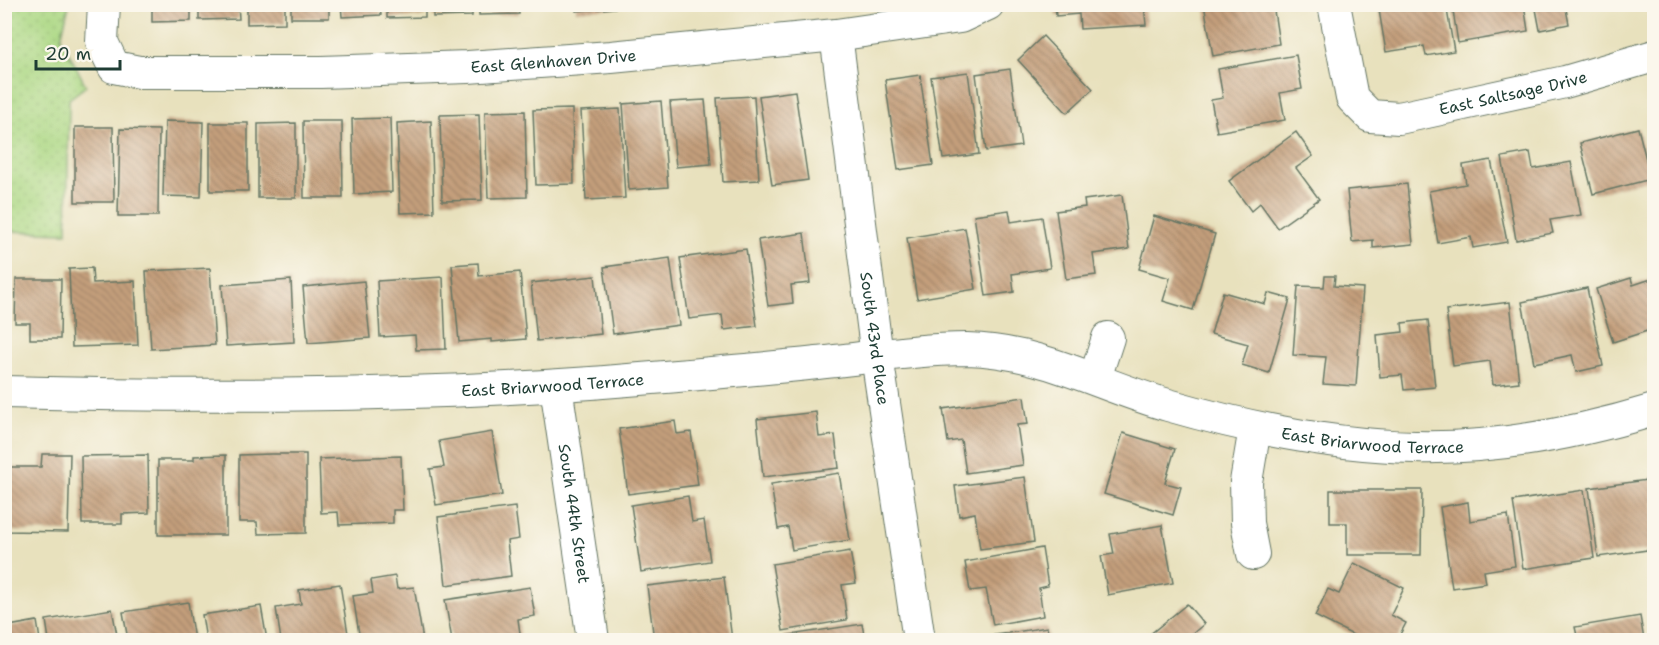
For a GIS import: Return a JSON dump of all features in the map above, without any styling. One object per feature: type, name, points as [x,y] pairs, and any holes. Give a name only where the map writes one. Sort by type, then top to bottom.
[{"type":"street","name":"East Glenhaven Drive","points":[[104,4],[102,42],[114,67],[139,72],[286,72],[468,67],[610,57],[836,35],[960,17],[988,4]]},
{"type":"street","name":"East Saltsage Drive","points":[[1334,4],[1352,98],[1370,116],[1399,118],[1565,82],[1654,56]]},
{"type":"street","name":"South 43rd Place","points":[[836,35],[877,356],[919,640]]},
{"type":"street","points":[[1095,378],[1108,338]]},
{"type":"street","name":"East Briarwood Terrace","points":[[4,392],[210,396],[359,394],[556,386],[967,349],[1012,353],[1058,364],[1164,404],[1255,428],[1358,443],[1417,447],[1477,444],[1550,435],[1609,424],[1654,410]]},
{"type":"street","name":"South 44th Street","points":[[556,386],[593,640]]},
{"type":"street","points":[[1253,554],[1247,523],[1246,482],[1255,428]]},
{"type":"green space","points":[[5,4],[69,5],[61,38],[86,86],[69,99],[67,233],[5,231]]},
{"type":"building","points":[[152,4],[191,4],[191,21],[152,22]]},
{"type":"building","points":[[199,4],[238,4],[239,19],[199,20]]},
{"type":"building","points":[[291,4],[329,4],[329,18],[291,18]]},
{"type":"building","points":[[341,4],[380,4],[381,15],[342,17]]},
{"type":"building","points":[[387,4],[425,4],[425,17],[387,18]]},
{"type":"building","points":[[433,4],[472,4],[472,16],[433,17]]},
{"type":"building","points":[[479,4],[518,4],[519,14],[479,15]]},
{"type":"building","points":[[576,4],[615,4],[615,8],[576,11]]},
{"type":"building","points":[[1055,4],[1144,4],[1146,25],[1080,29],[1079,14],[1056,16]]},
{"type":"building","points":[[1204,4],[1273,4],[1279,44],[1213,56]]},
{"type":"building","points":[[1378,4],[1446,4],[1454,51],[1426,56],[1424,46],[1386,52]]},
{"type":"building","points":[[1452,4],[1524,4],[1528,31],[1458,43]]},
{"type":"building","points":[[1535,4],[1565,4],[1569,24],[1540,30]]},
{"type":"building","points":[[247,5],[285,5],[285,23],[247,24]]},
{"type":"building","points":[[1043,36],[1093,89],[1067,113],[1018,60]]},
{"type":"building","points":[[1296,55],[1302,89],[1280,93],[1285,120],[1217,132],[1211,100],[1223,98],[1218,69]]},
{"type":"building","points":[[1010,69],[1021,146],[986,151],[976,74]]},
{"type":"building","points":[[968,72],[979,154],[943,159],[931,77]]},
{"type":"building","points":[[920,75],[933,165],[898,170],[885,80]]},
{"type":"building","points":[[795,91],[808,180],[772,185],[759,96]]},
{"type":"building","points":[[754,96],[759,180],[723,182],[717,98]]},
{"type":"building","points":[[705,100],[711,164],[676,167],[670,102]]},
{"type":"building","points":[[661,101],[668,187],[629,190],[623,104]]},
{"type":"building","points":[[572,109],[574,184],[536,185],[533,110]]},
{"type":"building","points":[[620,109],[625,198],[586,200],[581,111]]},
{"type":"building","points":[[525,111],[527,197],[488,198],[485,112]]},
{"type":"building","points":[[479,114],[482,200],[442,201],[440,115]]},
{"type":"building","points":[[390,118],[392,192],[354,194],[352,119]]},
{"type":"building","points":[[165,121],[203,122],[201,197],[163,196]]},
{"type":"building","points":[[303,121],[342,121],[343,198],[304,198]]},
{"type":"building","points":[[431,121],[434,212],[400,213],[397,123]]},
{"type":"building","points":[[210,123],[248,123],[248,191],[210,191]]},
{"type":"building","points":[[296,123],[296,198],[258,198],[258,124]]},
{"type":"building","points":[[75,127],[113,127],[114,202],[75,202]]},
{"type":"building","points":[[1638,128],[1651,179],[1593,194],[1580,143]]},
{"type":"building","points":[[120,129],[159,130],[158,216],[118,216]]},
{"type":"building","points":[[1296,132],[1313,156],[1296,168],[1319,199],[1278,228],[1260,203],[1251,211],[1229,181]]},
{"type":"building","points":[[1530,152],[1533,169],[1571,162],[1581,215],[1550,220],[1553,233],[1516,240],[1502,157]]},
{"type":"building","points":[[1491,160],[1507,242],[1473,248],[1471,237],[1438,243],[1429,191],[1466,184],[1463,165]]},
{"type":"building","points":[[1407,184],[1413,244],[1373,248],[1373,240],[1352,242],[1347,190]]},
{"type":"building","points":[[1122,195],[1129,249],[1093,254],[1096,275],[1066,279],[1056,211],[1085,207],[1084,200]]},
{"type":"building","points":[[1009,210],[1011,222],[1042,217],[1050,268],[1012,274],[1014,292],[986,296],[974,215]]},
{"type":"building","points":[[1154,216],[1215,234],[1193,310],[1163,301],[1170,278],[1139,269]]},
{"type":"building","points":[[965,228],[976,289],[917,299],[907,238]]},
{"type":"building","points":[[804,233],[810,283],[791,285],[793,303],[768,306],[758,240]]},
{"type":"building","points":[[746,249],[757,326],[724,330],[722,315],[689,319],[680,258]]},
{"type":"building","points":[[670,258],[679,325],[613,334],[604,267]]},
{"type":"building","points":[[478,263],[479,276],[520,272],[526,339],[459,342],[452,265]]},
{"type":"building","points":[[92,268],[93,283],[135,281],[138,345],[72,347],[69,269]]},
{"type":"building","points":[[210,268],[215,345],[151,349],[146,271]]},
{"type":"building","points":[[595,276],[601,334],[537,341],[531,283]]},
{"type":"building","points":[[1325,276],[1335,276],[1334,286],[1363,288],[1356,386],[1323,384],[1326,357],[1293,355],[1298,286],[1324,287]]},
{"type":"building","points":[[443,277],[446,349],[416,350],[415,335],[380,337],[377,281]]},
{"type":"building","points":[[1631,278],[1633,285],[1654,278],[1654,352],[1647,331],[1613,342],[1596,289]]},
{"type":"building","points":[[16,279],[61,279],[60,339],[30,339],[30,323],[15,323]]},
{"type":"building","points":[[291,280],[294,342],[226,346],[222,285]]},
{"type":"building","points":[[364,281],[370,338],[308,343],[303,287]]},
{"type":"building","points":[[1587,288],[1603,366],[1576,372],[1572,355],[1534,363],[1522,302]]},
{"type":"building","points":[[1223,292],[1265,304],[1268,293],[1290,299],[1269,373],[1242,365],[1248,344],[1211,334]]},
{"type":"building","points":[[1510,302],[1519,382],[1493,385],[1490,361],[1453,366],[1446,310]]},
{"type":"building","points":[[1428,320],[1435,387],[1404,390],[1402,375],[1380,377],[1377,335],[1403,332],[1402,323]]},
{"type":"building","points":[[1024,397],[1028,424],[1017,425],[1023,465],[966,473],[961,440],[948,442],[943,409]]},
{"type":"building","points":[[816,412],[819,437],[835,435],[839,468],[763,477],[757,419]]},
{"type":"building","points":[[675,421],[677,434],[691,432],[698,485],[628,494],[619,429]]},
{"type":"building","points":[[492,432],[502,495],[436,505],[430,469],[444,467],[439,441]]},
{"type":"building","points":[[1123,433],[1175,449],[1165,483],[1181,487],[1173,515],[1104,494]]},
{"type":"building","points":[[42,454],[70,454],[68,532],[4,531],[4,467],[41,467]]},
{"type":"building","points":[[306,454],[306,533],[258,534],[257,522],[239,522],[239,455]]},
{"type":"building","points":[[148,455],[149,513],[122,514],[122,524],[82,524],[81,456]]},
{"type":"building","points":[[226,455],[226,535],[158,535],[158,460],[194,460],[194,456]]},
{"type":"building","points":[[401,456],[403,510],[393,510],[393,523],[339,525],[338,512],[321,513],[319,459]]},
{"type":"building","points":[[839,473],[850,540],[792,550],[788,527],[778,529],[771,484]]},
{"type":"building","points":[[1025,477],[1034,542],[980,549],[975,513],[959,516],[955,486]]},
{"type":"building","points":[[1654,479],[1654,549],[1598,557],[1589,488]]},
{"type":"building","points":[[1330,490],[1422,490],[1421,555],[1347,555],[1347,523],[1330,523]]},
{"type":"building","points":[[1584,490],[1594,558],[1523,569],[1513,501]]},
{"type":"building","points":[[688,496],[692,522],[704,520],[710,561],[641,572],[631,505]]},
{"type":"building","points":[[1468,502],[1470,521],[1508,515],[1515,566],[1484,571],[1486,583],[1452,588],[1440,507]]},
{"type":"building","points":[[515,507],[519,539],[507,541],[511,576],[446,585],[438,517]]},
{"type":"building","points":[[1162,525],[1173,583],[1108,595],[1101,556],[1114,554],[1110,534]]},
{"type":"building","points":[[1042,548],[1048,586],[1039,588],[1043,616],[993,625],[986,589],[970,591],[965,562]]},
{"type":"building","points":[[850,551],[856,583],[842,585],[847,620],[783,631],[772,564]]},
{"type":"building","points":[[1354,563],[1404,588],[1391,615],[1406,623],[1397,640],[1363,640],[1315,616],[1328,589],[1339,594]]},
{"type":"building","points":[[395,576],[397,589],[414,587],[423,640],[360,640],[353,596],[373,593],[371,580]]},
{"type":"building","points":[[724,577],[732,640],[654,640],[647,586]]},
{"type":"building","points":[[340,584],[349,640],[281,640],[276,608],[301,604],[299,590]]},
{"type":"building","points":[[530,587],[535,616],[518,619],[521,640],[452,640],[445,600]]},
{"type":"building","points":[[188,602],[194,640],[128,640],[123,612]]},
{"type":"building","points":[[1187,604],[1204,624],[1191,635],[1196,640],[1143,640]]},
{"type":"building","points":[[261,606],[267,640],[206,640],[202,615]]},
{"type":"building","points":[[112,609],[118,640],[49,640],[46,620]]},
{"type":"building","points":[[1640,616],[1644,640],[1578,640],[1575,627]]},
{"type":"building","points":[[37,621],[40,640],[4,640],[4,627]]},
{"type":"building","points":[[862,624],[865,640],[784,640],[783,636]]},
{"type":"building","points":[[1047,627],[1049,640],[976,640],[976,638]]}]
